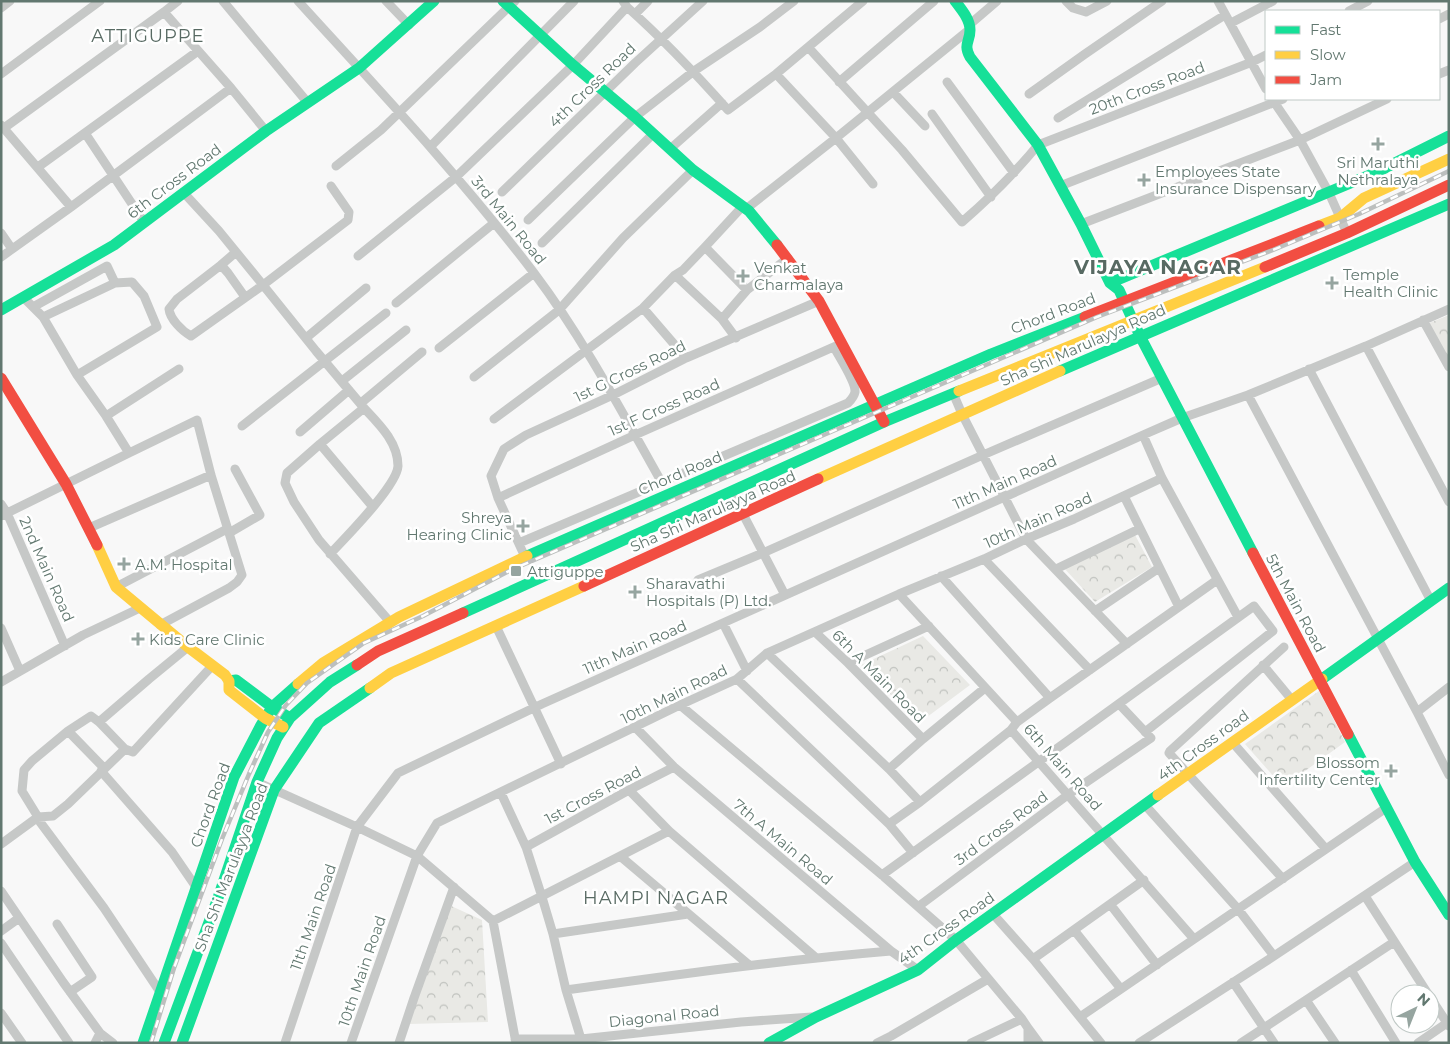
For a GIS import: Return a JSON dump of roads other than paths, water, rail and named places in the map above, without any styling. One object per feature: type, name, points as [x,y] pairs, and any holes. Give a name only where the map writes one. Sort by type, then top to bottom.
[{"type":"main road","name":"6th Cross Road","points":[[1,310],[114,245],[266,131],[359,68],[434,1]]},
{"type":"main road","points":[[955,1],[969,27]]},
{"type":"main road","points":[[509,3],[541,36],[693,170],[750,211],[788,258],[819,301],[838,345],[876,405],[884,422]]},
{"type":"main road","name":"5th Main Road","points":[[969,27],[966,50],[1038,145],[1081,224],[1110,283],[1119,290],[1182,418],[1386,808],[1415,862],[1449,915]]},
{"type":"main road","points":[[1110,283],[1329,193],[1377,172],[1449,136]]},
{"type":"main road","name":"Chord Road","points":[[142,1043],[234,777],[272,708],[323,663],[390,622],[525,557],[991,354],[1340,218],[1364,198],[1449,159]]},
{"type":"main road","points":[[164,1043],[218,898],[257,782],[277,738],[287,723],[330,682],[378,651],[884,422],[1347,233],[1449,185]]},
{"type":"main road","name":"Sha Shi Marulayya Road","points":[[182,1043],[274,790],[319,723],[392,673],[962,414],[1449,204]]},
{"type":"main road","points":[[1,378],[66,484],[116,587],[160,625],[225,675],[229,681],[230,690],[265,718],[287,723]]},
{"type":"main road","name":"4th Cross road","points":[[1104,834],[1449,588]]},
{"type":"main road","points":[[229,681],[236,680],[272,708],[287,723]]},
{"type":"main road","name":"4th Cross Road","points":[[769,1043],[816,1017],[918,970],[956,940],[1104,834]]},
{"type":"street","points":[[1,8],[10,1]]},
{"type":"street","points":[[1,74],[100,1]]},
{"type":"street","points":[[72,207],[2,127],[178,1]]},
{"type":"street","points":[[223,1],[308,103]]},
{"type":"street","name":"3rd Main Road","points":[[298,1],[430,146],[534,273],[613,395],[662,483]]},
{"type":"street","points":[[386,1],[409,25]]},
{"type":"street","points":[[430,146],[574,1]]},
{"type":"street","points":[[635,14],[648,1]]},
{"type":"street","name":"4th Cross Road","points":[[502,192],[703,1]]},
{"type":"street","points":[[528,220],[635,117],[694,71],[760,28],[794,1]]},
{"type":"street","points":[[358,256],[456,177],[573,65],[625,4],[694,71],[728,110],[776,74],[863,1]]},
{"type":"street","points":[[839,82],[934,1]]},
{"type":"street","points":[[494,419],[642,308],[675,275],[683,270],[744,208],[893,92],[997,1]]},
{"type":"street","points":[[1066,1],[1073,8],[1086,12],[1107,1]]},
{"type":"street","points":[[1029,94],[1162,1]]},
{"type":"street","points":[[1231,23],[1273,1]]},
{"type":"street","points":[[1351,10],[1368,1]]},
{"type":"street","points":[[1222,2],[1225,15],[1265,87]]},
{"type":"street","points":[[336,166],[381,130],[509,3]]},
{"type":"street","points":[[164,12],[266,131]]},
{"type":"street","points":[[1058,118],[1225,15]]},
{"type":"street","points":[[808,47],[902,150],[962,222],[991,197],[1038,145]]},
{"type":"street","points":[[38,168],[198,51]]},
{"type":"street","name":"20th Cross Road","points":[[1038,145],[1265,56]]},
{"type":"street","points":[[776,74],[836,138],[873,184]]},
{"type":"street","points":[[947,82],[1014,173]]},
{"type":"street","points":[[1,256],[72,207],[231,88]]},
{"type":"street","points":[[893,92],[925,126]]},
{"type":"street","points":[[1060,186],[1273,100],[1300,140],[1329,193],[1347,233]]},
{"type":"street","points":[[1081,224],[1300,140],[1385,100]]},
{"type":"street","points":[[670,149],[722,103]]},
{"type":"street","points":[[932,114],[991,197]]},
{"type":"street","points":[[85,133],[144,222]]},
{"type":"street","points":[[542,243],[653,134]]},
{"type":"street","points":[[474,377],[559,310],[623,238],[693,170]]},
{"type":"street","points":[[236,252],[197,282],[172,303],[168,309],[182,330],[191,336],[263,285],[348,220],[349,212],[331,186]]},
{"type":"street","points":[[184,193],[201,210],[349,390],[387,432],[395,450],[398,467],[394,478],[373,507],[330,554]]},
{"type":"street","points":[[396,303],[494,222]]},
{"type":"street","points":[[1,233],[12,249]]},
{"type":"street","points":[[705,247],[747,290]]},
{"type":"street","points":[[722,319],[747,290],[788,258]]},
{"type":"street","points":[[220,265],[228,273],[244,297]]},
{"type":"street","points":[[33,307],[107,266],[116,283]]},
{"type":"street","points":[[439,348],[534,273]]},
{"type":"street","points":[[675,275],[722,319],[736,338]]},
{"type":"street","points":[[44,317],[116,283],[132,282],[144,296],[157,327],[78,375]]},
{"type":"street","points":[[68,287],[76,302]]},
{"type":"street","points":[[306,338],[366,288]]},
{"type":"street","points":[[24,298],[44,317],[78,375],[129,453]]},
{"type":"street","name":"1st G Cross Road","points":[[525,557],[498,498],[491,476],[504,449],[526,435],[613,395],[686,358],[819,301]]},
{"type":"street","points":[[642,308],[686,358]]},
{"type":"street","name":"11th Main Road","points":[[285,1043],[357,827],[398,773],[534,708],[1143,435],[1182,418],[1248,395],[1449,309]]},
{"type":"street","points":[[242,426],[386,313]]},
{"type":"street","points":[[1423,320],[1449,367]]},
{"type":"street","points":[[342,381],[406,330]]},
{"type":"street","points":[[519,544],[848,403],[855,391],[838,345]]},
{"type":"street","name":"1st F Cross Road","points":[[498,498],[838,345]]},
{"type":"street","points":[[1366,346],[1449,502]]},
{"type":"street","points":[[390,622],[319,540],[294,502],[285,483],[287,473],[422,352]]},
{"type":"street","points":[[106,416],[179,369]]},
{"type":"street","points":[[1309,369],[1430,601]]},
{"type":"street","points":[[698,580],[1162,378]]},
{"type":"street","points":[[300,432],[349,390]]},
{"type":"street","points":[[953,393],[1026,539],[1127,644]]},
{"type":"street","points":[[1248,395],[1446,762],[1449,774]]},
{"type":"street","points":[[4,515],[197,420],[211,476],[242,575],[237,582],[228,588],[160,625]]},
{"type":"street","points":[[882,875],[1238,617],[1162,478],[1143,435]]},
{"type":"street","points":[[320,444],[373,507]]},
{"type":"street","points":[[116,587],[260,515],[235,469]]},
{"type":"street","points":[[89,528],[211,476]]},
{"type":"street","name":"10th Main Road","points":[[351,1043],[417,856],[437,823],[737,679],[768,653],[1162,478]]},
{"type":"street","points":[[731,491],[785,595]]},
{"type":"street","points":[[1124,496],[1179,607]]},
{"type":"street","name":"2nd Main Road","points":[[1,504],[4,515],[65,646]]},
{"type":"street","points":[[1056,569],[1139,529]]},
{"type":"street","points":[[984,558],[1090,670]]},
{"type":"street","points":[[1095,611],[1159,568]]},
{"type":"street","points":[[941,576],[1050,698]]},
{"type":"street","points":[[889,824],[920,802],[1050,698],[1217,580]]},
{"type":"street","name":"6th Main Road","points":[[899,594],[986,688],[1039,762],[1194,939]]},
{"type":"street","name":"3rd Cross Road","points":[[919,906],[1148,735],[1273,631],[1254,606],[1238,617]]},
{"type":"street","points":[[1,682],[84,635],[140,608]]},
{"type":"street","points":[[723,623],[747,670]]},
{"type":"street","points":[[496,626],[561,764]]},
{"type":"street","points":[[848,663],[929,626]]},
{"type":"street","points":[[1,628],[20,671]]},
{"type":"street","name":"6th A Main Road","points":[[815,632],[923,739]]},
{"type":"street","points":[[99,722],[188,647]]},
{"type":"street","points":[[1283,878],[1169,753],[1284,647]]},
{"type":"street","points":[[768,653],[889,769],[920,802]]},
{"type":"street","points":[[1263,665],[1292,700]]},
{"type":"street","points":[[160,992],[104,908],[40,822],[22,791],[24,770],[68,731],[91,716],[124,749],[133,752],[212,666]]},
{"type":"street","points":[[737,679],[889,824],[913,853]]},
{"type":"street","points":[[1418,712],[1449,687]]},
{"type":"street","points":[[889,769],[986,688]]},
{"type":"street","points":[[1119,704],[1148,735]]},
{"type":"street","points":[[680,706],[919,906],[956,940],[1022,1019],[1039,1043]]},
{"type":"street","name":"7th A Main Road","points":[[636,728],[674,767],[891,951],[918,970]]},
{"type":"street","points":[[68,731],[172,852],[196,887]]},
{"type":"street","points":[[1232,742],[1326,849]]},
{"type":"street","points":[[1,844],[38,817],[53,816],[68,804],[124,749]]},
{"type":"street","name":"1st Cross Road","points":[[526,847],[674,767]]},
{"type":"street","points":[[257,782],[417,856],[493,921],[516,1041]]},
{"type":"street","points":[[629,790],[670,831],[816,957]]},
{"type":"street","points":[[501,793],[526,847],[553,934],[566,990],[581,1039]]},
{"type":"street","points":[[1145,805],[1238,909],[1274,956]]},
{"type":"street","points":[[1080,1017],[1386,808]]},
{"type":"street","points":[[493,921],[670,831]]},
{"type":"street","points":[[620,856],[749,965]]},
{"type":"street","points":[[1139,1043],[1415,862]]},
{"type":"street","points":[[1033,959],[1144,880]]},
{"type":"street","points":[[399,1043],[454,887]]},
{"type":"street","points":[[1,891],[100,1033],[113,1043]]},
{"type":"street","points":[[1365,896],[1422,984]]},
{"type":"street","points":[[1110,904],[1157,965]]},
{"type":"street","points":[[553,934],[688,914]]},
{"type":"street","points":[[993,914],[1033,959],[1102,1043]]},
{"type":"street","points":[[1,931],[19,918]]},
{"type":"street","points":[[57,924],[92,977],[70,992]]},
{"type":"street","points":[[1074,930],[1121,989]]},
{"type":"street","points":[[1241,1043],[1394,942]]},
{"type":"street","points":[[1,943],[69,1043]]},
{"type":"street","points":[[566,990],[749,965],[891,951]]},
{"type":"street","points":[[1351,970],[1396,1043]]},
{"type":"street","points":[[876,1043],[988,979]]},
{"type":"street","points":[[1233,982],[1274,1043]]},
{"type":"street","points":[[1306,1000],[1334,1043]]},
{"type":"street","points":[[1418,1043],[1448,1024],[1440,1012]]},
{"type":"street","points":[[1,1013],[22,1043]]},
{"type":"street","name":"Diagonal Road","points":[[516,1041],[581,1039],[740,1022],[816,1017]]},
{"type":"street","points":[[971,1043],[1022,1019]]},
{"type":"street","points":[[1028,1028],[1028,1043]]},
{"type":"street","points":[[94,1043],[100,1033]]},
{"type":"railway","points":[[151,1043],[174,968],[222,839],[268,732],[286,705],[307,683],[364,643],[423,616],[511,570],[1097,317],[1273,250],[1359,214],[1449,171]]},
{"type":"place","name":"Sri Maruthi Nethralaya","points":[[1378,144]]},
{"type":"place","name":"Employees State Insurance Dispensary","points":[[1144,180]]},
{"type":"place","name":"Venkat Charmalaya","points":[[743,276]]},
{"type":"place","name":"Temple Health Clinic","points":[[1332,283]]},
{"type":"place","name":"Shreya Hearing Clinic","points":[[523,526]]},
{"type":"place","name":"A.M. Hospital","points":[[124,564]]},
{"type":"place","name":"Attiguppe","points":[[516,571]]},
{"type":"place","name":"Sharavathi Hospitals (P) Ltd.","points":[[635,592]]},
{"type":"place","name":"Kids Care Clinic","points":[[138,639]]},
{"type":"place","name":"Blossom Infertility Center","points":[[1391,771]]},
{"type":"district","name":"ATTIGUPPE","points":[[148,36]]},
{"type":"district","name":"VIJAYA NAGAR","points":[[1158,267]]},
{"type":"district","name":"HAMPI NAGAR","points":[[656,898]]}]
